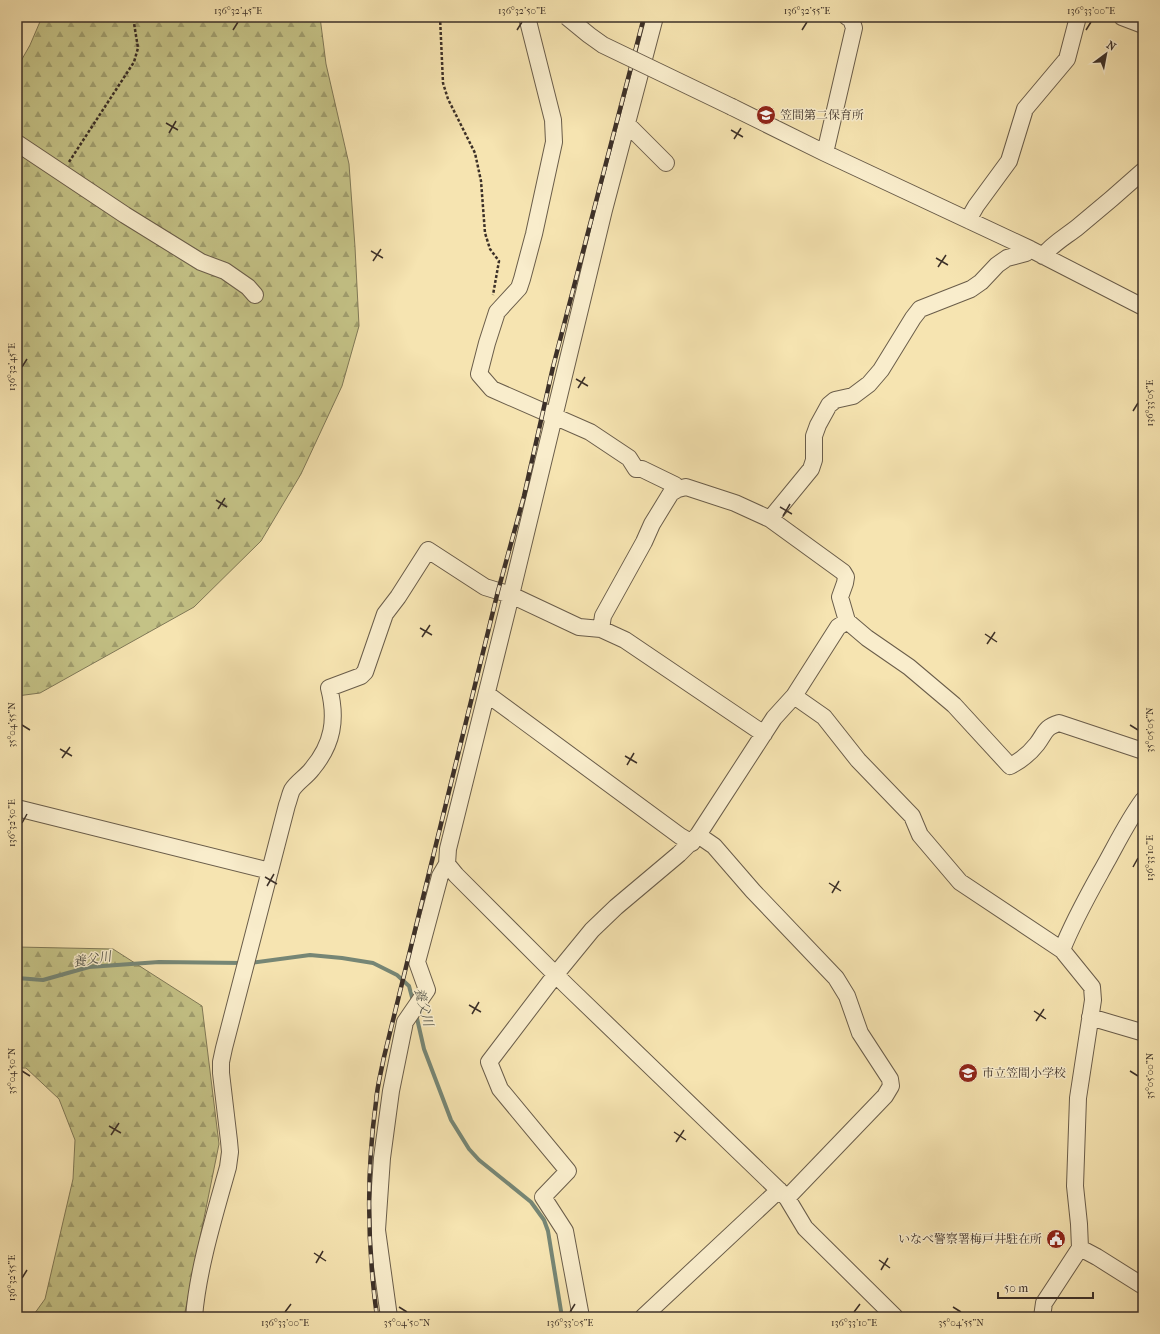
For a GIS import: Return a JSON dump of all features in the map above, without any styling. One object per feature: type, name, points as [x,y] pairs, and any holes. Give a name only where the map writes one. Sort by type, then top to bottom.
[{"type":"street","points":[[527,17],[553,120],[554,142],[534,234],[522,279],[519,288],[497,312],[479,374],[492,388],[590,432],[629,458],[636,469],[642,468],[675,485],[678,489]]},
{"type":"street","points":[[567,17],[603,45],[1142,303]]},
{"type":"street","points":[[389,1317],[377,1230],[382,1158],[391,1090],[404,1022],[426,990],[417,962],[440,876],[448,864],[448,849],[604,210],[655,17]]},
{"type":"street","points":[[826,153],[854,28],[851,19],[847,17]]},
{"type":"street","points":[[968,220],[976,206],[1009,161],[1025,109],[1067,59],[1078,17]]},
{"type":"street","points":[[1122,17],[1143,25]]},
{"type":"street","points":[[627,124],[666,163]]},
{"type":"street","points":[[17,143],[125,215],[201,262],[225,271],[248,287],[255,295]]},
{"type":"street","points":[[770,519],[811,469],[814,460],[814,436],[829,405],[835,400],[853,396],[869,384],[881,370],[920,309],[971,289],[981,282],[997,265],[1007,258],[1026,253],[1037,253],[1051,247],[1099,210],[1143,171]]},
{"type":"street","points":[[601,629],[603,616],[644,542],[652,524],[671,493],[686,487],[735,503],[770,519],[843,572],[846,577],[840,597],[847,621],[867,638],[909,667],[954,705],[1010,766],[1019,761],[1036,745],[1048,727],[1059,722],[1143,751]]},
{"type":"street","points":[[194,1317],[205,1255],[228,1167],[230,1152],[221,1062],[287,805],[292,790],[317,763],[330,740],[333,703],[329,688],[361,676],[365,672],[385,614],[398,597],[428,550],[485,587],[511,595],[579,627],[601,629],[625,640],[764,734]]},
{"type":"street","points":[[581,1317],[565,1231],[543,1197],[568,1171],[500,1089],[489,1062],[556,974],[592,930],[616,907],[695,839],[774,718],[794,696],[838,627],[847,621]]},
{"type":"street","points":[[487,694],[680,836],[695,839],[714,846],[753,891],[836,978],[847,996],[860,1033],[890,1079],[891,1086],[884,1096],[783,1194],[642,1317]]},
{"type":"street","points":[[794,696],[824,717],[858,760],[912,816],[920,835],[960,882],[1062,950],[1092,987],[1093,1000],[1078,1098],[1075,1186],[1080,1248],[1044,1303],[1042,1317]]},
{"type":"street","points":[[1062,950],[1070,930],[1099,875],[1133,814],[1143,800]]},
{"type":"street","points":[[17,808],[270,871]]},
{"type":"street","points":[[448,864],[456,875],[556,974],[783,1194],[805,1228],[895,1317]]},
{"type":"street","points":[[1090,1017],[1143,1032]]},
{"type":"street","points":[[1080,1248],[1143,1286]]},
{"type":"path","points":[[62,173],[134,62],[138,48],[133,17]]},
{"type":"path","points":[[440,17],[443,83],[448,99],[475,153],[481,180],[484,233],[490,249],[499,262],[492,297]]},
{"type":"green space","points":[[42,17],[320,17],[326,64],[349,164],[359,326],[342,386],[301,474],[261,541],[194,607],[40,693],[17,696],[17,68],[30,45]]},
{"type":"green space","points":[[17,947],[113,949],[202,1006],[219,1144],[184,1317],[32,1317],[45,1299],[73,1179],[75,1140],[59,1099],[26,1068],[17,1068]]},
{"type":"waterway","name":"養父川","points":[[250,963],[310,955],[373,963],[397,975],[409,986],[413,1001]]},
{"type":"waterway","name":"養父川","points":[[17,978],[43,980],[89,967],[159,962],[243,963]]},
{"type":"waterway","name":"養父川","points":[[416,1014],[424,1049],[451,1120],[469,1149],[479,1160],[531,1202],[544,1220],[548,1231],[562,1317]]},
{"type":"railway","points":[[377,1317],[371,1263],[369,1183],[373,1129],[379,1080],[498,591],[524,496],[553,367],[644,17]]},
{"type":"place","name":"笠間第二保育所","points":[[766,115]]},
{"type":"place","name":"市立笠間小学校","points":[[968,1073]]},
{"type":"place","name":"いなべ警察署梅戸井駐在所","points":[[1056,1239]]}]
